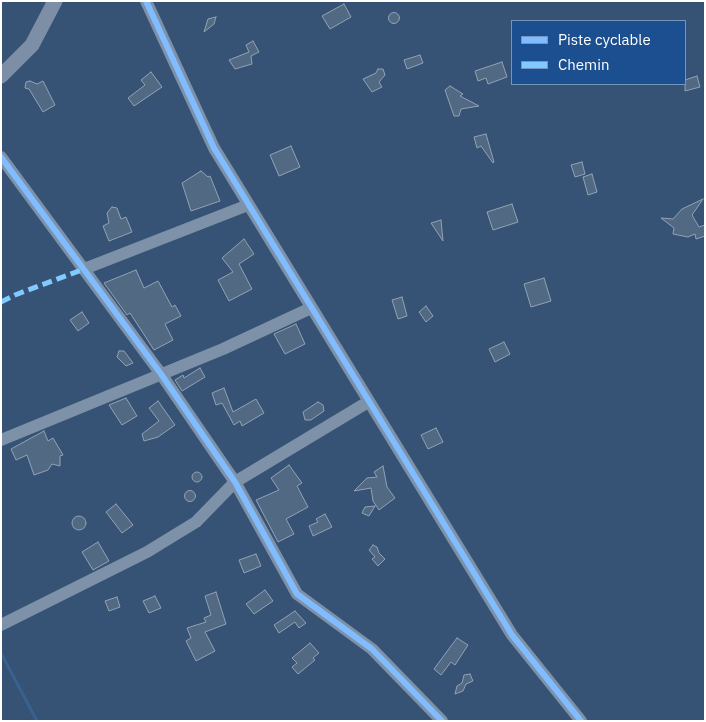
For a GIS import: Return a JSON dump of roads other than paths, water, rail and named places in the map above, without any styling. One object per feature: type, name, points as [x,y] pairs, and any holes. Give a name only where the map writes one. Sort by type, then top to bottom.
[{"type":"main road","points":[[1,76],[32,46],[55,1]]},
{"type":"street","points":[[146,1],[214,148],[248,205],[512,635],[581,721]]},
{"type":"street","points":[[1,158],[161,374],[235,482],[297,594],[372,649],[442,721]]},
{"type":"street","points":[[84,268],[248,205]]},
{"type":"street","points":[[1,440],[223,349],[311,308]]},
{"type":"street","points":[[1,625],[147,552],[196,522],[235,482],[368,402]]},
{"type":"waterway","points":[[1,653],[37,721]]}]
